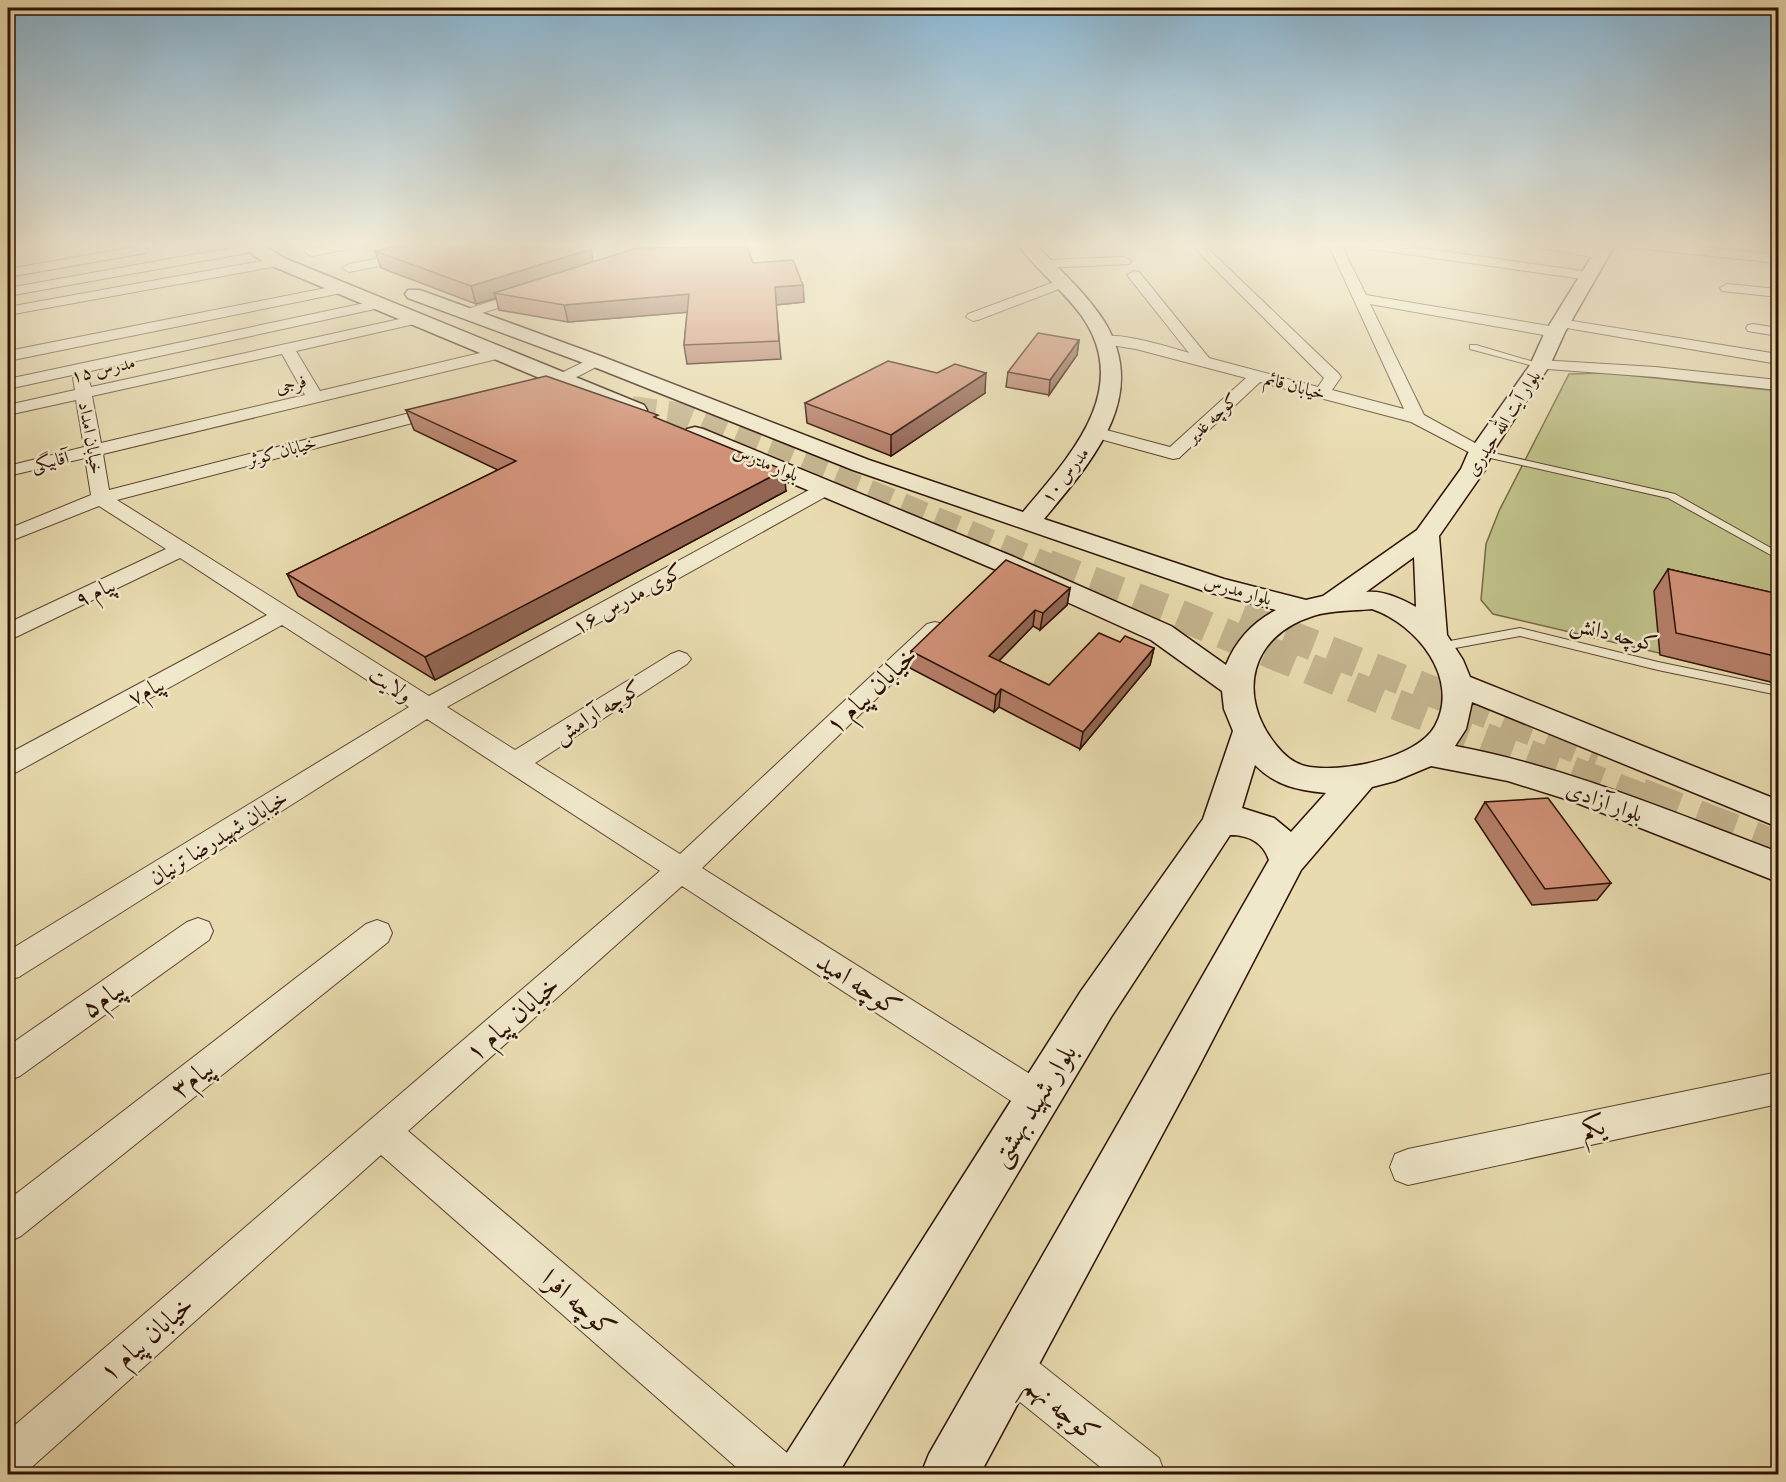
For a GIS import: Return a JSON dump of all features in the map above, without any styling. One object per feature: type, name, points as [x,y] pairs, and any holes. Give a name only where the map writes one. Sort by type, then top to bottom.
[{"type":"main road","name":"بلوار مدرس","points":[[401,312],[497,354],[827,488],[996,571],[1161,633],[1238,688]]},
{"type":"main road","name":"بلوار مدرس","points":[[461,312],[596,361],[861,465],[1214,585],[1318,607]]},
{"type":"main road","name":"مدرس ۱۰","points":[[1029,521],[1087,449],[1109,399],[1113,377],[1103,340],[1099,330],[1085,312]]},
{"type":"main road","name":"بلوار آیت الله حیدری","points":[[1318,607],[1426,536],[1473,470],[1480,453],[1540,365],[1557,327],[1567,312]]},
{"type":"main road","points":[[1426,536],[1435,641]]},
{"type":"main road","points":[[1372,600],[1408,613],[1435,641],[1449,659],[1458,684],[1456,710],[1447,736],[1427,753],[1406,766],[1360,778],[1318,780],[1300,777],[1269,761],[1249,731],[1238,703],[1237,676],[1246,649],[1268,627],[1288,615],[1318,607],[1372,600]]},
{"type":"main road","points":[[1458,684],[1779,814]]},
{"type":"main road","name":"بلوار شهید بهشتی","points":[[806,1474],[1096,1004],[1219,823],[1249,731]]},
{"type":"main road","name":"بلوار آزادی","points":[[1427,753],[1510,768],[1584,792],[1779,867]]},
{"type":"main road","points":[[949,1474],[1287,860],[1360,778]]},
{"type":"main road","points":[[1219,823],[1242,821],[1266,829],[1281,844],[1287,860]]},
{"type":"street","points":[[8,356],[225,312]]},
{"type":"street","points":[[8,384],[342,312]]},
{"type":"street","points":[[466,314],[472,312]]},
{"type":"street","points":[[974,317],[987,312]]},
{"type":"street","points":[[1164,312],[1204,362]]},
{"type":"street","points":[[1267,312],[1334,377],[1322,393]]},
{"type":"street","points":[[1366,312],[1417,418]]},
{"type":"street","points":[[1456,312],[1779,359]]},
{"type":"street","name":"مدرس ۱۵","points":[[8,410],[418,319]]},
{"type":"street","points":[[1753,328],[1779,332]]},
{"type":"street","name":"خیابان قائم","points":[[1103,340],[1137,344],[1417,418],[1480,453]]},
{"type":"street","name":"خیابان امداد","points":[[75,342],[101,498]]},
{"type":"street","points":[[287,348],[315,398]]},
{"type":"street","name":"فرجی","points":[[93,451],[497,354]]},
{"type":"street","points":[[526,388],[561,379],[596,361]]},
{"type":"street","points":[[1540,365],[1655,372],[1779,386]]},
{"type":"street","name":"کوچه غدیر","points":[[1095,432],[1173,454],[1257,376]]},
{"type":"street","name":"خیابان کوثر","points":[[8,536],[101,498],[458,406]]},
{"type":"street","name":"آقابیگی","points":[[8,471],[93,451]]},
{"type":"street","name":"کوی مدرس ۱۶","points":[[428,707],[827,488]]},
{"type":"street","points":[[8,521],[101,498]]},
{"type":"street","name":"ولایت","points":[[101,498],[681,870]]},
{"type":"street","name":"پیام ۹","points":[[8,632],[182,549]]},
{"type":"street","name":"خیابان پیام ۱","points":[[8,1459],[681,870],[954,612]]},
{"type":"street","name":"پیام۷","points":[[8,765],[284,615]]},
{"type":"street","name":"کوچه آرامش","points":[[515,763],[679,659]]},
{"type":"street","name":"خیابان شهیدرضا ترنیان","points":[[8,967],[428,707]]},
{"type":"street","name":"کوچه امید","points":[[681,870],[1037,1098]]},
{"type":"street","name":"پیام۵","points":[[8,1065],[198,931]]},
{"type":"street","name":"پیام۳","points":[[8,1223],[377,933]]},
{"type":"street","name":"یکم","points":[[1407,1167],[1779,1088]]},
{"type":"street","name":"کوچه افرا","points":[[382,1131],[777,1474]]},
{"type":"street","name":"کوچه نهم","points":[[1010,1366],[1143,1474]]},
{"type":"lane","points":[[1473,347],[1540,365]]},
{"type":"lane","points":[[1480,453],[1671,496],[1779,556]]},
{"type":"lane","name":"کوچه دانش","points":[[1435,641],[1520,632],[1658,666],[1779,691]]},
{"type":"green space","points":[[1608,373],[1778,391],[1778,681],[1493,614],[1481,600],[1486,544],[1499,511],[1569,374]]},
{"type":"building","points":[[687,312],[777,312],[779,341],[684,345]]},
{"type":"building","points":[[1038,333],[1079,340],[1050,380],[1008,372]]},
{"type":"building","points":[[888,361],[937,373],[955,364],[986,373],[891,435],[805,403]]},
{"type":"building","points":[[546,376],[658,415],[654,417],[784,470],[425,657],[287,574],[516,461],[406,410]]},
{"type":"building","points":[[1006,560],[1070,588],[1043,613],[1035,610],[989,656],[1049,685],[1099,633],[1120,642],[1125,636],[1154,648],[1083,732],[1001,689],[996,695],[911,651]]},
{"type":"building","points":[[1668,569],[1779,594],[1779,657],[1676,633]]},
{"type":"building","points":[[1548,798],[1611,883],[1545,889],[1485,802]]},
{"type":"tunnel","points":[[632,408],[682,415],[1051,566]]},
{"type":"tunnel","points":[[1047,565],[1167,610],[1395,704],[1643,799]]},
{"type":"tunnel","points":[[1241,617],[1598,756]]},
{"type":"tunnel","points":[[1639,798],[1778,851]]}]
